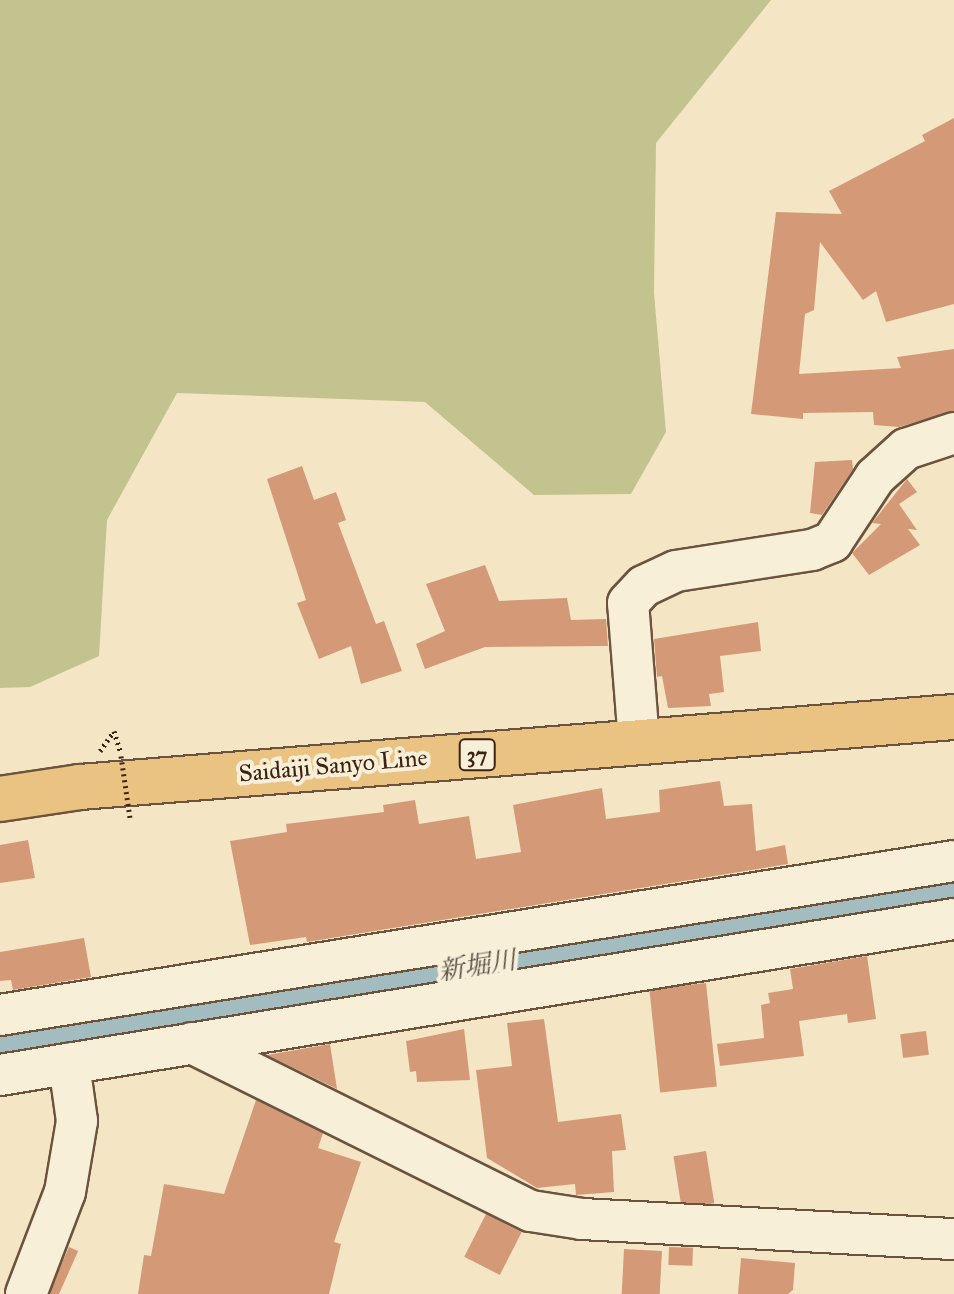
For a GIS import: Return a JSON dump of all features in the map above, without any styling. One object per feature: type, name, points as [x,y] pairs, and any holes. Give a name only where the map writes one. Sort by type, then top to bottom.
[{"type":"main road","name":"Saidaiji Sanyo Line","points":[[0,799],[95,785],[954,717]]},
{"type":"street","points":[[639,742],[628,603],[644,586],[676,571],[812,550],[832,542],[875,477],[906,449],[954,433]]},
{"type":"street","points":[[0,1015],[240,1006],[768,918],[954,861]]},
{"type":"street","points":[[0,1075],[192,1043],[240,1006],[768,918],[954,919]]},
{"type":"street","points":[[192,1043],[531,1211],[582,1219],[954,1239]]},
{"type":"street","points":[[26,1294],[65,1192],[77,1121],[69,1064]]},
{"type":"path","points":[[121,756],[130,818]]},
{"type":"green space","points":[[0,0],[771,0],[656,143],[654,293],[666,432],[631,494],[534,495],[425,402],[177,393],[107,520],[99,656],[30,687],[0,688]]},
{"type":"building","points":[[954,118],[954,304],[886,322],[876,291],[863,300],[820,242],[814,310],[805,314],[799,374],[901,368],[897,357],[954,349],[954,411],[899,427],[874,425],[873,412],[803,413],[803,419],[751,414],[776,212],[842,214],[829,191],[925,141],[922,135]]},
{"type":"building","points":[[852,460],[853,469],[822,515],[810,513],[815,462]]},
{"type":"building","points":[[302,466],[314,500],[336,492],[346,520],[338,523],[376,624],[384,621],[402,671],[361,684],[351,646],[319,659],[297,603],[306,600],[267,479]]},
{"type":"building","points":[[907,479],[917,492],[899,504],[917,530],[908,529],[920,545],[869,575],[852,553],[881,524],[872,523]]},
{"type":"building","points":[[485,565],[499,601],[567,598],[571,620],[606,619],[608,646],[485,647],[425,669],[416,644],[445,631],[426,584]]},
{"type":"building","points":[[758,622],[761,651],[720,656],[724,692],[709,694],[711,706],[668,708],[662,676],[657,677],[654,639]]},
{"type":"building","points":[[720,781],[724,806],[752,804],[756,851],[785,845],[788,864],[307,942],[306,937],[250,945],[230,841],[287,832],[286,824],[384,812],[383,805],[415,800],[419,824],[469,816],[476,859],[521,852],[513,805],[602,788],[606,819],[660,812],[659,790]]},
{"type":"building","points":[[28,840],[35,878],[0,883],[0,845]]},
{"type":"building","points":[[84,938],[91,977],[13,990],[11,980],[0,981],[0,952]]},
{"type":"building","points":[[867,956],[876,1019],[848,1023],[847,1014],[799,1021],[804,1056],[720,1066],[717,1044],[764,1038],[761,1005],[770,1003],[768,993],[793,989],[790,969]]},
{"type":"building","points":[[706,983],[717,1086],[660,1092],[649,989]]},
{"type":"building","points":[[544,1019],[558,1122],[621,1114],[626,1150],[612,1151],[614,1192],[576,1195],[575,1184],[537,1188],[487,1158],[476,1070],[512,1066],[507,1023]]},
{"type":"building","points":[[464,1029],[470,1080],[417,1082],[416,1071],[410,1072],[406,1041]]},
{"type":"building","points":[[926,1031],[929,1055],[903,1058],[900,1034]]},
{"type":"building","points":[[330,1044],[337,1089],[267,1055]]},
{"type":"building","points":[[256,1100],[323,1133],[318,1148],[361,1162],[334,1242],[341,1244],[329,1294],[138,1294],[144,1255],[151,1256],[164,1184],[224,1194]]},
{"type":"building","points":[[706,1151],[714,1203],[682,1209],[673,1156]]},
{"type":"building","points":[[486,1214],[522,1232],[500,1275],[464,1257]]},
{"type":"building","points":[[69,1247],[78,1251],[59,1294],[49,1293]]},
{"type":"building","points":[[669,1247],[693,1248],[692,1266],[668,1265]]},
{"type":"building","points":[[624,1249],[662,1251],[660,1294],[622,1294]]},
{"type":"building","points":[[741,1258],[795,1263],[793,1290],[788,1294],[738,1294]]},
{"type":"waterway","name":"新堀川","points":[[0,1043],[954,888]]}]
